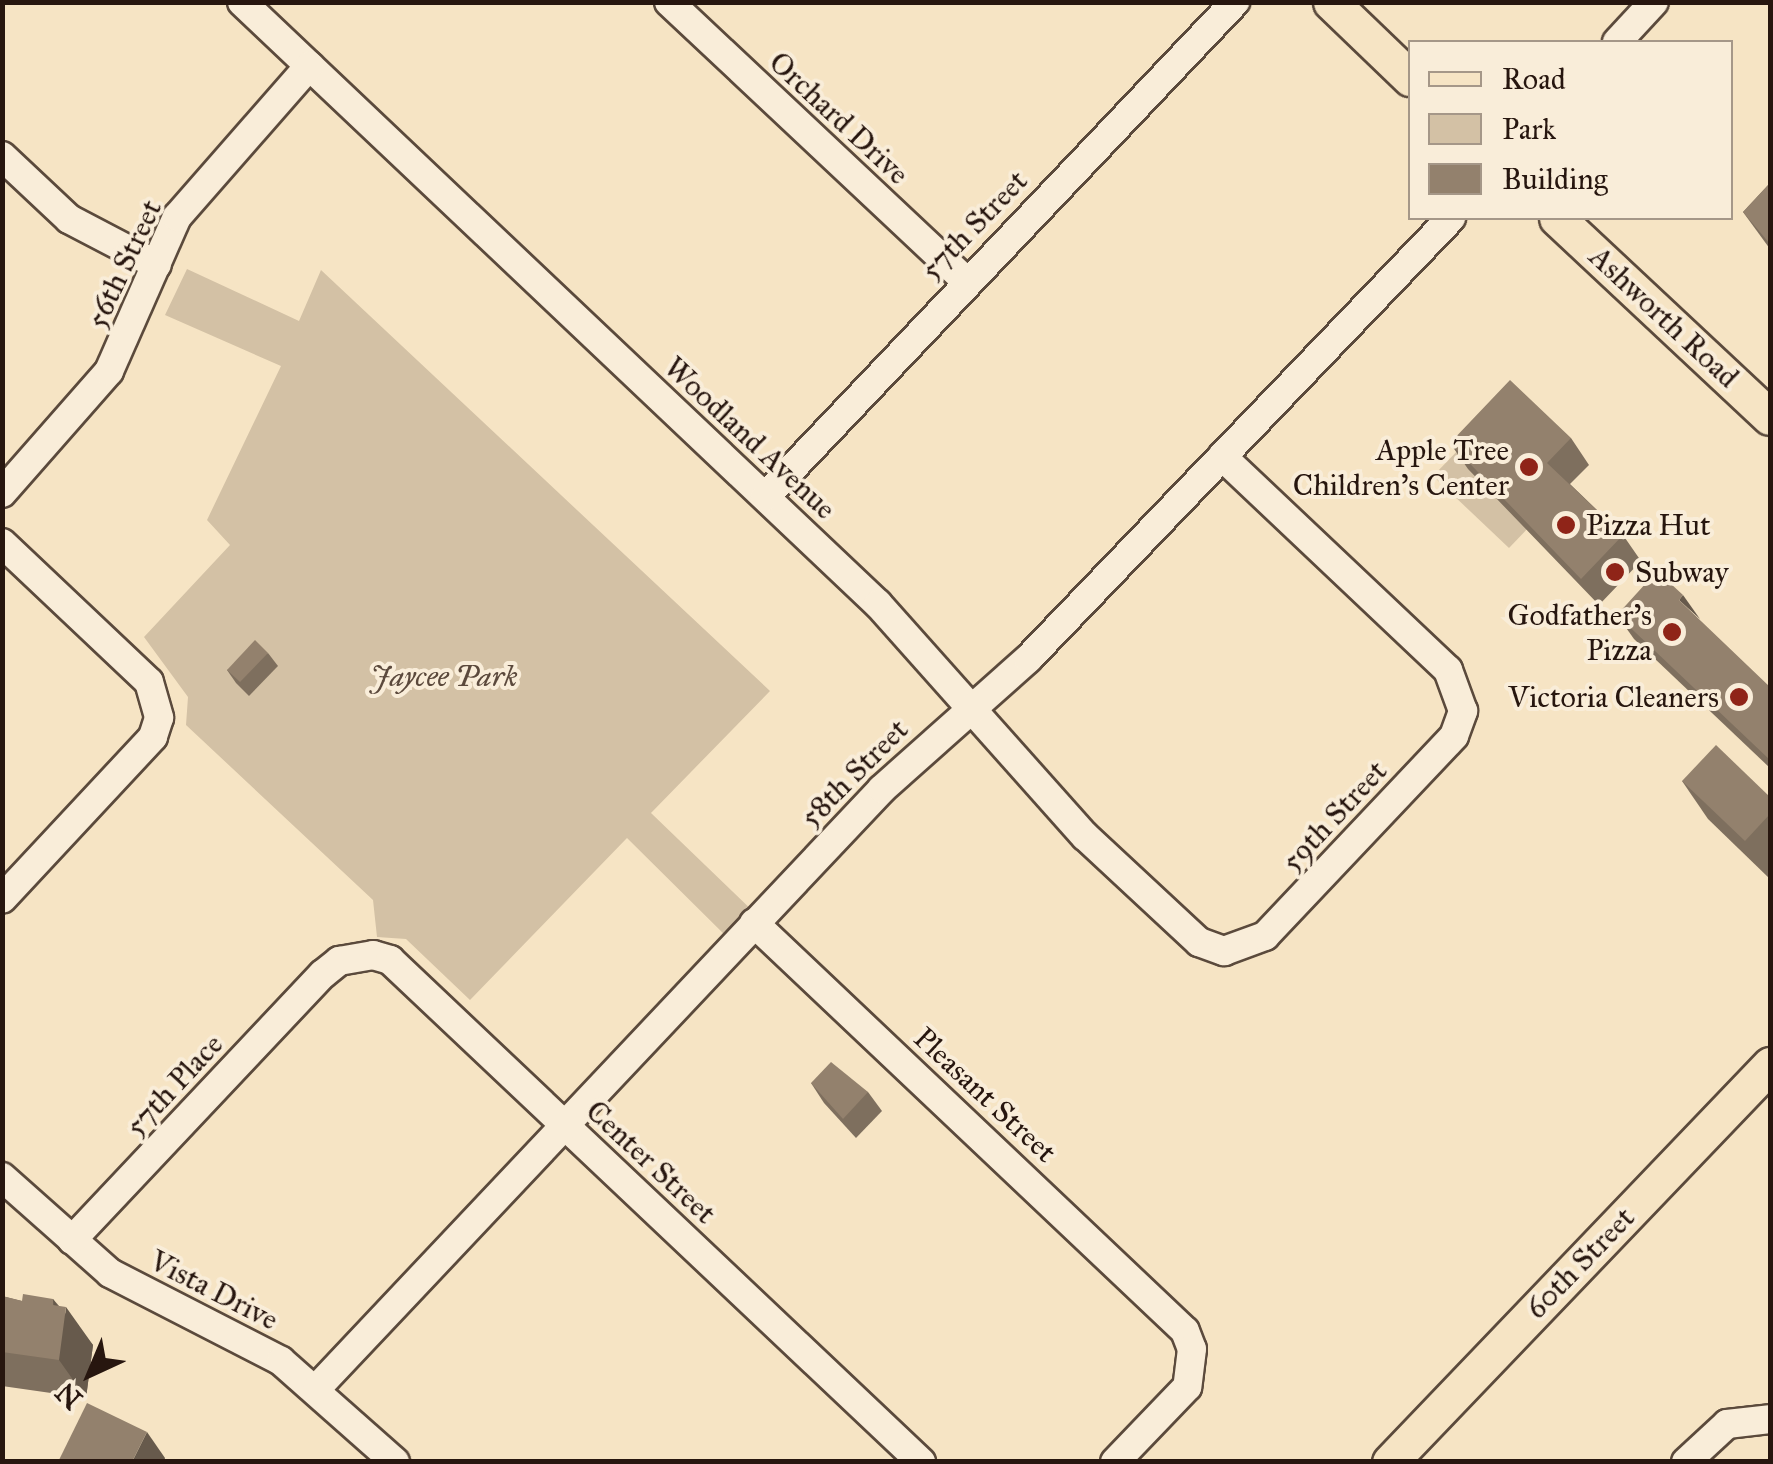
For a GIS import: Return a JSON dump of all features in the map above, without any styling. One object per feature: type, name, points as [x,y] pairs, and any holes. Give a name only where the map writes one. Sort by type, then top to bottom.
[{"type":"main road","points":[[1331,2],[1408,76]]},
{"type":"main road","name":"Ashworth Road","points":[[1559,220],[1770,416]]},
{"type":"main road","name":"60th Street","points":[[1390,1462],[1770,1065]]},
{"type":"street","name":"Woodland Avenue","points":[[242,2],[878,604],[1056,806],[1195,938]]},
{"type":"street","name":"Orchard Drive","points":[[669,2],[965,280]]},
{"type":"street","name":"57th Street","points":[[765,497],[965,280],[1235,2]]},
{"type":"street","points":[[1619,40],[1654,2]]},
{"type":"street","name":"56th Street","points":[[2,493],[109,371],[177,217],[309,66]]},
{"type":"street","points":[[2,156],[69,219],[157,266]]},
{"type":"street","name":"58th Street","points":[[317,1388],[754,923],[968,707],[1028,659],[1449,220]]},
{"type":"street","name":"59th Street","points":[[1195,938],[1224,951],[1251,946],[1460,726],[1462,696],[1448,670],[1222,456]]},
{"type":"street","points":[[2,543],[149,682],[159,718],[153,737],[2,899]]},
{"type":"street","name":"Pleasant Street","points":[[754,923],[1172,1315],[1192,1349],[1186,1387],[1115,1462]]},
{"type":"street","name":"Center Street","points":[[323,974],[356,955],[390,960],[921,1462]]},
{"type":"street","name":"57th Place","points":[[72,1240],[323,974]]},
{"type":"street","name":"Vista Drive","points":[[2,1177],[127,1284],[229,1332],[317,1388],[396,1462]]},
{"type":"street","points":[[1686,1462],[1727,1424],[1770,1420]]},
{"type":"green space","name":"Jaycee Park","points":[[187,269],[299,321],[321,270],[770,691],[651,813],[759,917],[734,944],[627,838],[470,1000],[406,939],[377,937],[373,900],[186,725],[188,697],[144,637],[230,545],[207,520],[281,366],[165,315]]},
{"type":"green space","points":[[1502,405],[1529,527],[1509,548],[1433,476]]},
{"type":"building","points":[[1770,183],[1770,244],[1743,212]]},
{"type":"building","points":[[1510,380],[1571,438],[1547,463],[1623,535],[1581,579],[1450,443]]},
{"type":"building","points":[[1657,571],[1683,595],[1679,600],[1770,687],[1770,760],[1617,615]]},
{"type":"building","points":[[255,640],[268,653],[240,682],[227,670]]},
{"type":"building","points":[[1716,745],[1770,797],[1770,814],[1745,841],[1682,781]]},
{"type":"building","points":[[831,1062],[868,1092],[843,1119],[811,1083]]},
{"type":"building","points":[[23,1294],[53,1299],[53,1305],[66,1307],[59,1360],[2,1352],[2,1296],[22,1301]]},
{"type":"building","points":[[87,1403],[147,1432],[132,1462],[58,1462]]},
{"type":"place","name":"Apple Tree Children's Center","points":[[1529,467]]},
{"type":"place","name":"Pizza Hut","points":[[1566,525]]},
{"type":"place","name":"Subway","points":[[1615,572]]},
{"type":"place","name":"Godfather's Pizza","points":[[1672,632]]},
{"type":"place","name":"Victoria Cleaners","points":[[1739,697]]}]
